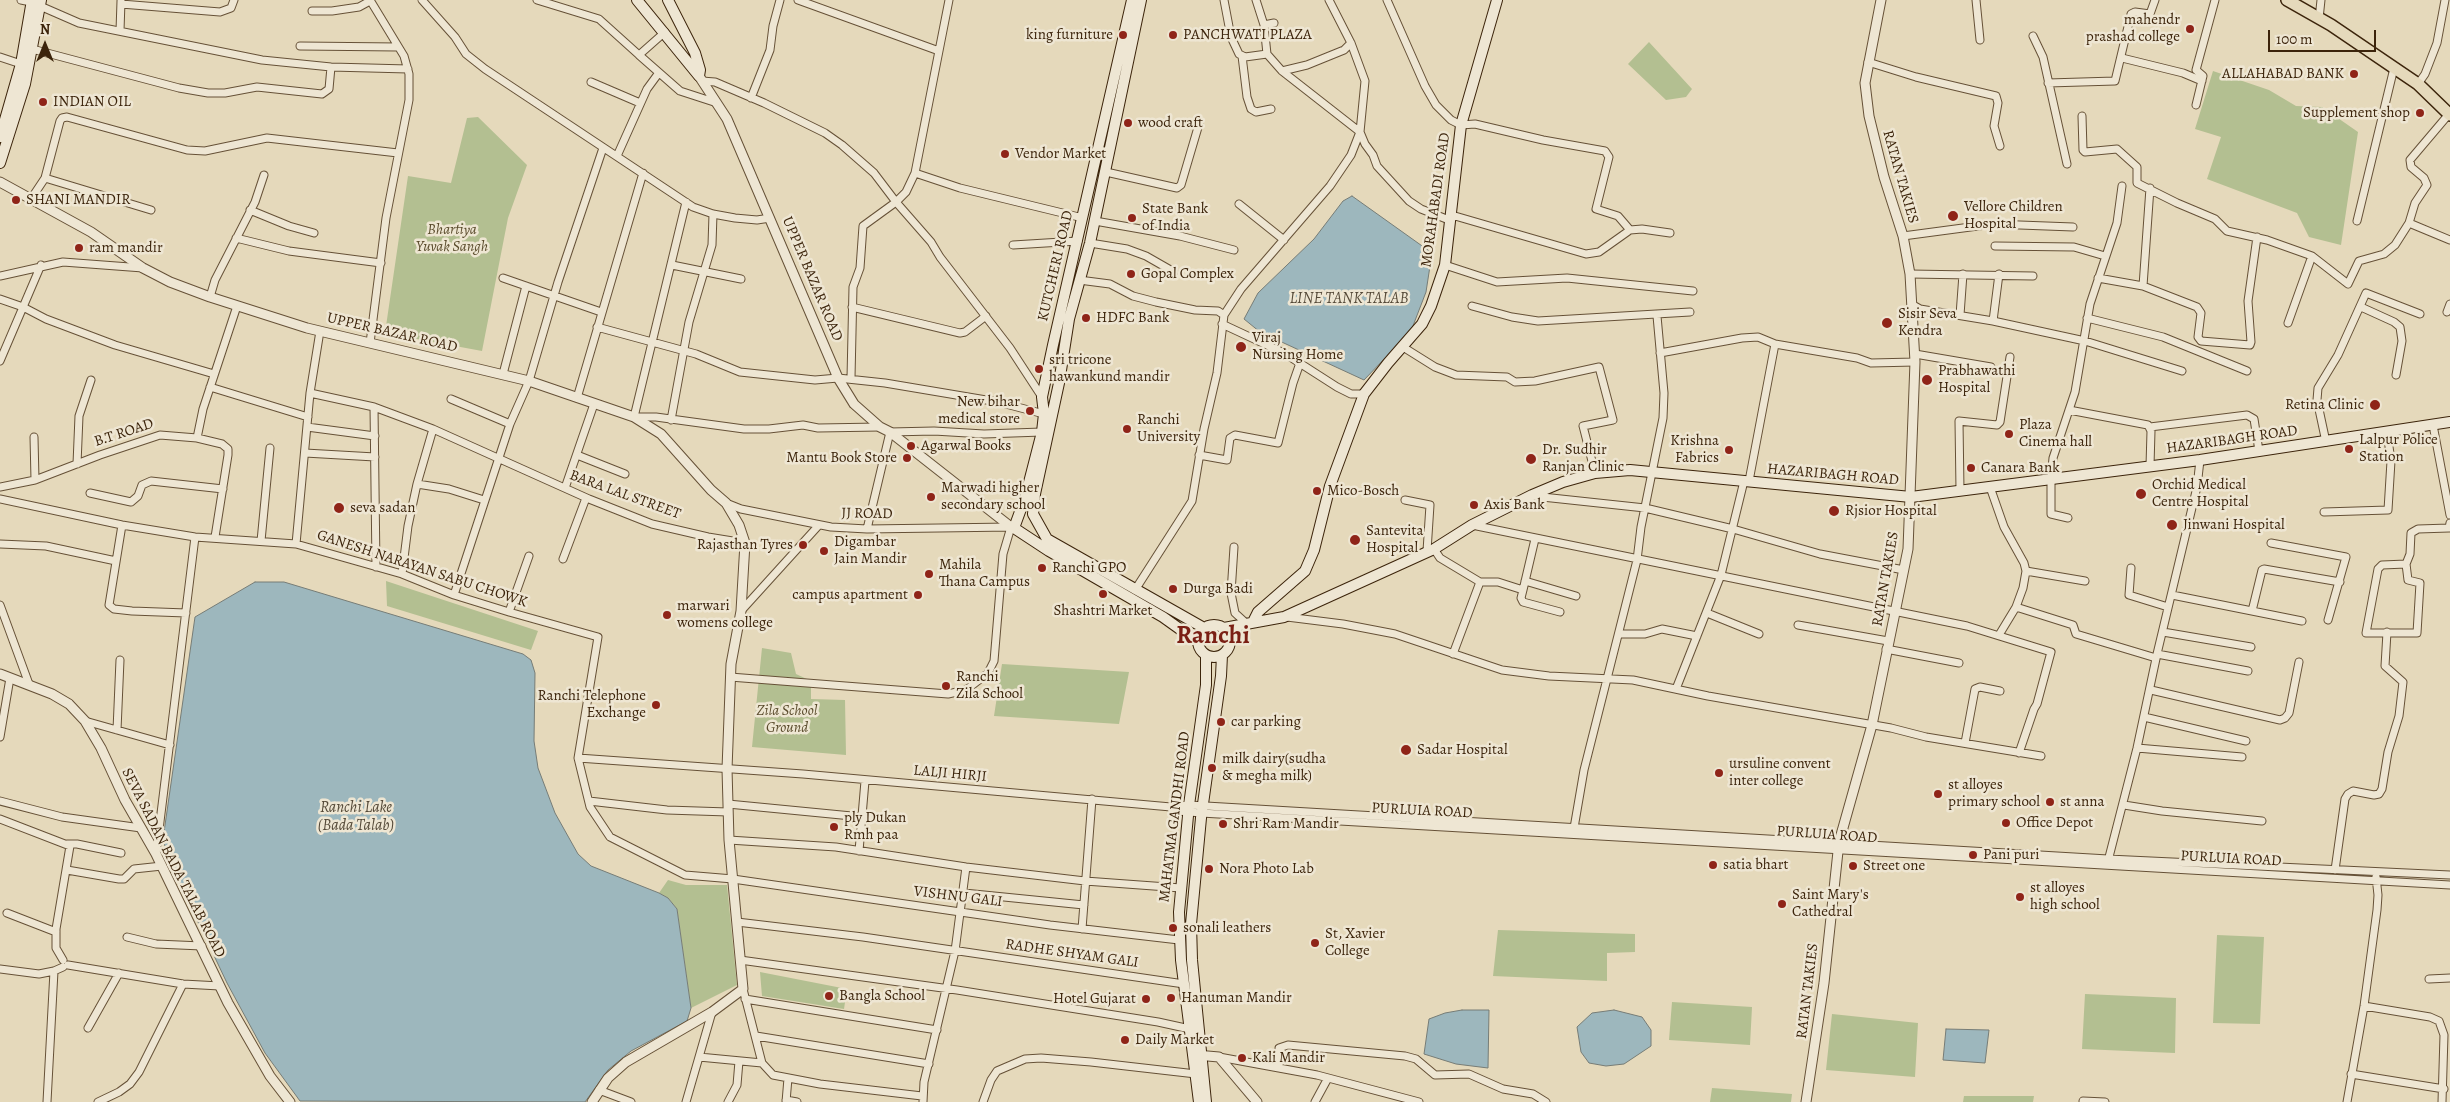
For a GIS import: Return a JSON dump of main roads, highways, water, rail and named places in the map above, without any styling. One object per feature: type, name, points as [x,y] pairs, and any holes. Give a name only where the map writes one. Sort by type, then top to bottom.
[{"type":"main road","name":"UPPER BAZAR ROAD","points":[[637,0],[700,78],[700,70],[695,53],[668,0]]},
{"type":"main road","name":"KUTCHERI ROAD","points":[[1132,0],[1042,397],[1044,414],[1042,432],[1025,498],[1013,526],[1023,535],[1163,617],[1198,642]]},
{"type":"main road","points":[[1141,0],[1090,243],[1069,319],[1059,383],[1034,494],[1033,514],[1047,539],[1204,628]]},
{"type":"main road","name":"MORAHABADI ROAD","points":[[1248,624],[1258,612],[1305,570],[1314,550],[1330,486],[1364,394],[1425,318],[1445,265],[1461,125],[1497,0]]},
{"type":"main road","points":[[2287,0],[2418,84],[2449,114]]},
{"type":"main road","points":[[0,164],[18,110],[32,48],[33,2]]},
{"type":"main road","points":[[0,137],[20,64],[33,2]]},
{"type":"main road","name":"HAZARIBAGH ROAD","points":[[1224,628],[1284,617],[1430,550],[1472,525],[1532,496],[1563,482],[1595,473],[1630,470],[1910,497],[2200,460],[2450,422]]},
{"type":"main road","points":[[1231,641],[1224,628],[1214,624],[1204,628],[1198,642],[1199,647],[1206,655],[1217,657],[1226,652],[1231,641],[1248,624]]},
{"type":"main road","name":"MAHATMA GANDHI ROAD","points":[[1199,1102],[1196,1074],[1198,1055],[1190,1029],[1179,940],[1181,888],[1188,808],[1206,685],[1206,655]]},
{"type":"main road","name":"MAHATMA GANDHI ROAD","points":[[1206,1102],[1198,1055],[1191,933],[1194,875],[1221,676],[1222,655]]},
{"type":"water","name":"LINE TANK TALAB","points":[[1352,196],[1432,253],[1426,292],[1411,331],[1364,380],[1260,332],[1244,319],[1258,293],[1314,239],[1343,201]]},
{"type":"water","name":"Ranchi Lake (Bada Talab)","points":[[255,582],[284,582],[523,654],[531,660],[535,673],[534,741],[538,768],[555,813],[578,854],[591,866],[659,893],[668,898],[677,909],[691,1008],[687,1021],[631,1051],[608,1070],[585,1102],[300,1101],[265,1053],[227,983],[169,861],[163,839],[195,617]]},
{"type":"water","points":[[1462,1010],[1489,1010],[1488,1068],[1456,1064],[1424,1054],[1429,1019],[1445,1013]]},
{"type":"water","points":[[1614,1010],[1642,1017],[1651,1030],[1651,1046],[1624,1064],[1606,1066],[1589,1063],[1581,1052],[1577,1027],[1592,1013]]},
{"type":"water","points":[[1946,1029],[1989,1030],[1985,1063],[1943,1060]]},
{"type":"place","name":"mahendr prashad college","points":[[2190,29]]},
{"type":"place","name":"king furniture","points":[[1123,35]]},
{"type":"place","name":"PANCHWATI PLAZA","points":[[1173,35]]},
{"type":"place","name":"ALLAHABAD BANK","points":[[2354,74]]},
{"type":"place","name":"INDIAN OIL","points":[[43,102]]},
{"type":"place","name":"Supplement shop","points":[[2420,113]]},
{"type":"place","name":"wood craft","points":[[1128,123]]},
{"type":"place","name":"Vendor Market","points":[[1005,154]]},
{"type":"place","name":"SHANI MANDIR","points":[[16,200]]},
{"type":"place","name":"Vellore Children Hospital","points":[[1953,216]]},
{"type":"place","name":"State Bank of India","points":[[1132,218]]},
{"type":"place","name":"ram mandir","points":[[79,248]]},
{"type":"place","name":"Gopal Complex","points":[[1131,274]]},
{"type":"place","name":"HDFC Bank","points":[[1086,318]]},
{"type":"place","name":"Sisir Seva Kendra","points":[[1887,323]]},
{"type":"place","name":"Viraj Nursing Home","points":[[1241,347]]},
{"type":"place","name":"sri tricone hawankund mandir","points":[[1039,369]]},
{"type":"place","name":"Prabhawathi Hospital","points":[[1927,380]]},
{"type":"place","name":"Retina Clinic","points":[[2375,405]]},
{"type":"place","name":"New bihar medical store","points":[[1030,411]]},
{"type":"place","name":"Ranchi University","points":[[1127,429]]},
{"type":"place","name":"Plaza Cinema hall","points":[[2009,434]]},
{"type":"place","name":"Agarwal Books","points":[[911,446]]},
{"type":"place","name":"Lalpur Police Station","points":[[2349,449]]},
{"type":"place","name":"Krishna Fabrics","points":[[1729,450]]},
{"type":"place","name":"Mantu Book Store","points":[[907,458]]},
{"type":"place","name":"Dr. Sudhir Ranjan Clinic","points":[[1531,459]]},
{"type":"place","name":"Canara Bank","points":[[1971,468]]},
{"type":"place","name":"Mico-Bosch","points":[[1317,491]]},
{"type":"place","name":"Orchid Medical Centre Hospital","points":[[2141,494]]},
{"type":"place","name":"Marwadi higher secondary school","points":[[931,497]]},
{"type":"place","name":"Axis Bank","points":[[1474,505]]},
{"type":"place","name":"seva sadan","points":[[339,508]]},
{"type":"place","name":"Rjsior Hospital","points":[[1834,511]]},
{"type":"place","name":"Jinwani Hospital","points":[[2172,525]]},
{"type":"place","name":"Santevita Hospital","points":[[1355,540]]},
{"type":"place","name":"Rajasthan Tyres","points":[[803,545]]},
{"type":"place","name":"Digambar Jain Mandir","points":[[824,551]]},
{"type":"place","name":"Ranchi GPO","points":[[1042,568]]},
{"type":"place","name":"Mahila Thana Campus","points":[[929,574]]},
{"type":"place","name":"Durga Badi","points":[[1173,589]]},
{"type":"place","name":"Shashtri Market","points":[[1103,594]]},
{"type":"place","name":"campus apartment","points":[[918,595]]},
{"type":"place","name":"marwari womens college","points":[[667,615]]},
{"type":"place","name":"Ranchi Zila School","points":[[946,686]]},
{"type":"place","name":"Ranchi Telephone Exchange","points":[[656,705]]},
{"type":"place","name":"car parking","points":[[1221,722]]},
{"type":"place","name":"Sadar Hospital","points":[[1406,750]]},
{"type":"place","name":"milk dairy(sudha & megha milk)","points":[[1212,768]]},
{"type":"place","name":"ursuline convent inter college","points":[[1719,773]]},
{"type":"place","name":"st alloyes primary school","points":[[1938,794]]},
{"type":"place","name":"st anna","points":[[2050,802]]},
{"type":"place","name":"Office Depot","points":[[2006,823]]},
{"type":"place","name":"Shri Ram Mandir","points":[[1223,824]]},
{"type":"place","name":"ply Dukan Rmh paa","points":[[834,827]]},
{"type":"place","name":"Pani puri","points":[[1973,855]]},
{"type":"place","name":"satia bhart","points":[[1713,865]]},
{"type":"place","name":"Street one","points":[[1853,866]]},
{"type":"place","name":"Nora Photo Lab","points":[[1209,869]]},
{"type":"place","name":"st alloyes high school","points":[[2020,897]]},
{"type":"place","name":"Saint Mary's Cathedral","points":[[1782,904]]},
{"type":"place","name":"sonali leathers","points":[[1173,928]]},
{"type":"place","name":"St, Xavier College","points":[[1315,943]]},
{"type":"place","name":"Bangla School","points":[[829,996]]},
{"type":"place","name":"Hanuman Mandir","points":[[1171,998]]},
{"type":"place","name":"Hotel Gujarat","points":[[1146,999]]},
{"type":"place","name":"Daily Market","points":[[1125,1040]]},
{"type":"place","name":"Kali Mandir","points":[[1242,1058]]},
{"type":"district","name":"Ranchi","points":[[1213,637]]},
{"type":"park label","name":"Bhartiya Yuvak Sangh","points":[[452,238]]},
{"type":"park label","name":"Zila School Ground","points":[[787,720]]}]
